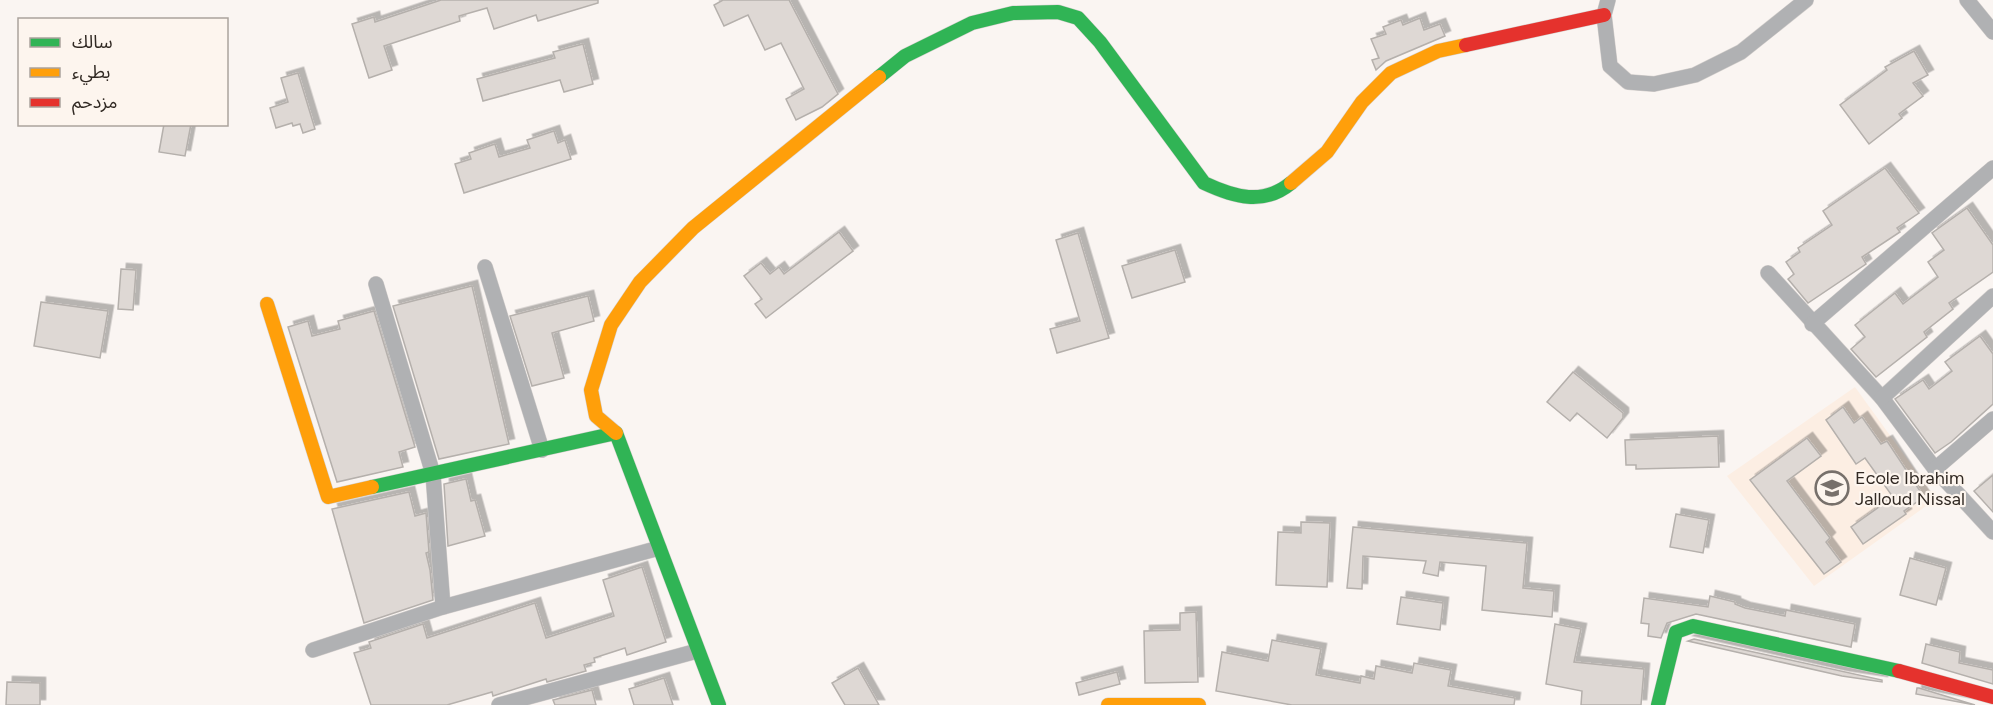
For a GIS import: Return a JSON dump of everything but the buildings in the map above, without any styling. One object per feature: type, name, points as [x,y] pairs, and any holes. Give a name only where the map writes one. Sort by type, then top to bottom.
[{"type":"street","points":[[1608,0],[1604,15],[1610,66],[1628,82],[1654,84],[1695,75],[1741,52],[1806,0]]},
{"type":"street","points":[[1967,0],[1993,32]]},
{"type":"street","points":[[719,705],[616,433],[596,416],[591,390],[611,325],[640,282],[693,228],[905,56],[955,30],[1013,13],[1058,12],[1078,18],[1100,42],[1204,183],[1228,194],[1246,198],[1266,197],[1287,187],[1327,152],[1362,102],[1391,73],[1438,51],[1604,15]]},
{"type":"street","points":[[1812,324],[1993,168]]},
{"type":"street","points":[[485,267],[542,450]]},
{"type":"street","points":[[1768,273],[1812,324],[1882,398],[1935,469],[1993,532]]},
{"type":"street","points":[[376,284],[433,474],[443,607]]},
{"type":"street","points":[[1882,398],[1993,296]]},
{"type":"street","points":[[267,304],[328,497],[616,433]]},
{"type":"street","points":[[1935,469],[1993,419]]},
{"type":"street","points":[[313,650],[443,607],[659,548]]},
{"type":"street","points":[[1658,705],[1676,632],[1693,626],[1922,676],[1993,697]]},
{"type":"street","points":[[499,705],[697,651]]},
{"type":"street","points":[[1108,705],[1199,705]]},
{"type":"shaded area","name":"Ecole Ibrahim Jalloud Nissal","points":[[1855,387],[1936,499],[1814,586],[1727,476]]},
{"type":"traffic: fast","points":[[879,77],[905,56],[972,23],[1013,13],[1058,12],[1078,18],[1100,42],[1204,183],[1226,192],[1248,197],[1270,195],[1291,183]]},
{"type":"traffic: fast","points":[[372,487],[616,433],[719,705]]},
{"type":"traffic: fast","points":[[1658,705],[1676,632],[1693,626],[1899,671]]},
{"type":"traffic: slow","points":[[1291,183],[1327,152],[1362,102],[1391,73],[1438,51],[1466,45]]},
{"type":"traffic: slow","points":[[616,433],[596,416],[591,390],[611,325],[640,282],[693,228],[879,77]]},
{"type":"traffic: slow","points":[[267,304],[328,497],[372,487]]},
{"type":"traffic: slow","points":[[1108,705],[1199,705]]},
{"type":"traffic: jam","points":[[1466,45],[1604,15]]},
{"type":"traffic: jam","points":[[1899,671],[1993,697]]},
{"type":"place","name":"Ecole Ibrahim Jalloud Nissal","points":[[1832,488]]}]
